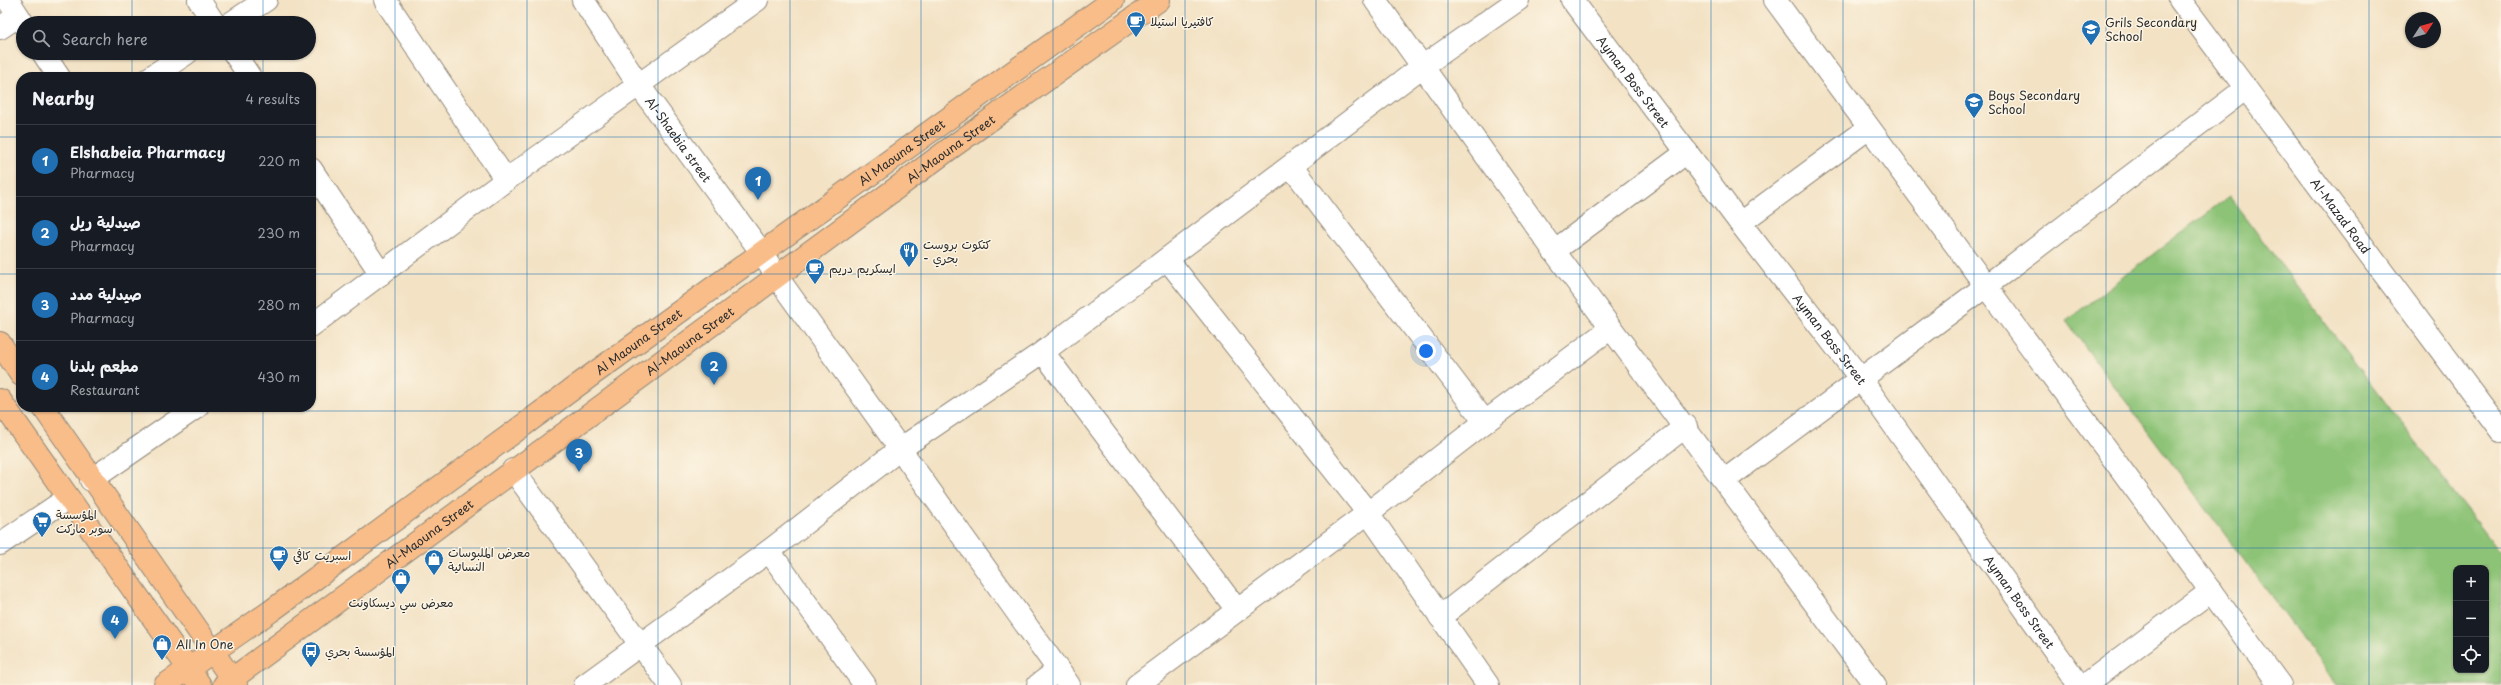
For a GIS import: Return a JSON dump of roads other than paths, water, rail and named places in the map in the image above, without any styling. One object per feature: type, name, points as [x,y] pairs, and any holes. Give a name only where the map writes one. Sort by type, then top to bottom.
[{"type":"main road","name":"Al Maouna Street","points":[[165,685],[194,677],[211,652],[271,611],[586,379],[1113,0]]},
{"type":"main road","name":"Al-Maouna Street","points":[[230,683],[513,470],[778,277],[952,147],[1159,0]]},
{"type":"main road","points":[[0,343],[16,367]]},
{"type":"main road","points":[[0,400],[194,677]]},
{"type":"main road","points":[[45,412],[211,652],[230,683]]},
{"type":"street","points":[[199,0],[209,16]]},
{"type":"street","points":[[242,16],[266,0]]},
{"type":"street","points":[[385,0],[506,180]]},
{"type":"street","name":"Al-Shaebia street","points":[[583,0],[638,84],[762,253],[1064,678]]},
{"type":"street","points":[[316,322],[506,180],[757,0]]},
{"type":"street","points":[[1375,0],[1610,328],[1686,426],[1875,685]]},
{"type":"street","points":[[585,685],[769,551],[900,449],[1043,352],[1423,66],[1518,0]]},
{"type":"street","name":"Ayman Boss Street","points":[[1572,0],[1740,223],[1860,378],[2079,685]]},
{"type":"street","points":[[1775,0],[2280,685]]},
{"type":"street","name":"Al-Mazad Road","points":[[2180,0],[2501,431]]},
{"type":"street","points":[[0,28],[16,13]]},
{"type":"street","points":[[48,60],[56,72]]},
{"type":"street","points":[[158,72],[176,60]]},
{"type":"street","points":[[239,60],[247,72]]},
{"type":"street","points":[[1725,480],[1860,378],[1986,286],[2245,89]]},
{"type":"street","points":[[1740,223],[1869,128]]},
{"type":"street","points":[[1554,251],[1687,152]]},
{"type":"street","points":[[1291,166],[1485,422]]},
{"type":"street","points":[[316,176],[381,274]]},
{"type":"street","points":[[1167,259],[1368,513],[1488,685]]},
{"type":"street","points":[[1137,685],[1368,513],[1485,422],[1610,328]]},
{"type":"street","points":[[1043,352],[1237,610]]},
{"type":"street","points":[[91,480],[190,412]]},
{"type":"street","points":[[1440,616],[1686,426]]},
{"type":"street","points":[[513,470],[670,685]]},
{"type":"street","points":[[0,544],[68,498]]},
{"type":"street","points":[[769,551],[865,685]]},
{"type":"street","points":[[2085,685],[2211,590]]},
{"type":"street","points":[[1038,685],[1064,678]]},
{"type":"place","name":"كافتيريا استيلا","points":[[1136,38]]},
{"type":"place","name":"Grils Secondary School","points":[[2091,46]]},
{"type":"place","name":"Boys Secondary School","points":[[1974,119]]},
{"type":"place","name":"Elshabeia Pharmacy","points":[[758,200]]},
{"type":"place","name":"كتكوت بروست - بحري","points":[[909,268]]},
{"type":"place","name":"ايسكريم دريم","points":[[815,285]]},
{"type":"place","name":"صيدلية ريل","points":[[714,385]]},
{"type":"place","name":"صيدلية مدد","points":[[579,472]]},
{"type":"place","name":"المؤسسة سوبر ماركت","points":[[42,538]]},
{"type":"place","name":"اسبريت كافي","points":[[279,572]]},
{"type":"place","name":"معرض الملبوسات النسائية","points":[[434,576]]},
{"type":"place","name":"معرض سي ديسكاونت","points":[[401,595]]},
{"type":"place","name":"مطعم بلدنا","points":[[115,639]]},
{"type":"place","name":"All In One","points":[[162,661]]},
{"type":"place","name":"المؤسسة بحري","points":[[311,668]]}]
